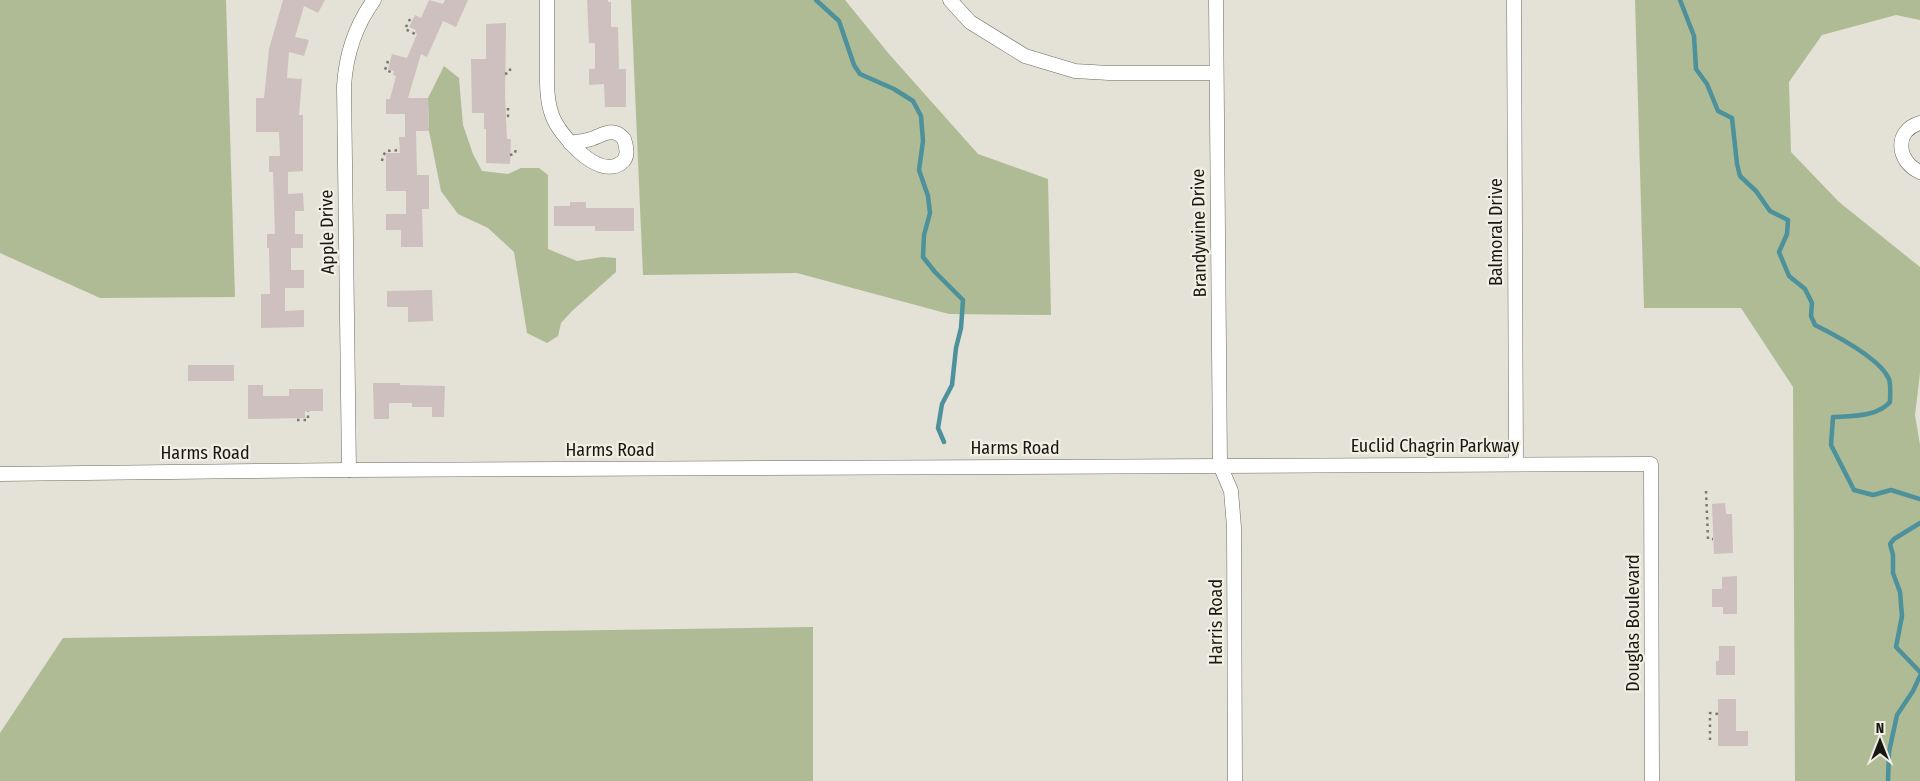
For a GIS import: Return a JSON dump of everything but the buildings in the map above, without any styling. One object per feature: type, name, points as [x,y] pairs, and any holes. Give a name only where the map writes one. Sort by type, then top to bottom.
[{"type":"street","name":"Apple Drive","points":[[349,470],[344,86],[351,44],[358,26],[374,0]]},
{"type":"street","points":[[547,0],[548,96],[552,117],[570,144]]},
{"type":"street","points":[[950,0],[970,22],[1024,56],[1075,71],[1216,72]]},
{"type":"street","name":"Brandywine Drive","points":[[1216,0],[1220,465]]},
{"type":"street","name":"Balmoral Drive","points":[[1514,0],[1516,464]]},
{"type":"street","points":[[1920,123],[1910,128],[1905,134],[1901,149],[1906,163],[1920,172]]},
{"type":"street","name":"Euclid Chagrin Parkway","points":[[1220,465],[1651,464]]},
{"type":"street","name":"Douglas Boulevard","points":[[1651,464],[1652,781]]},
{"type":"street","name":"Harms Road","points":[[0,474],[1220,465]]},
{"type":"street","name":"Harris Road","points":[[1220,465],[1231,491],[1234,527],[1235,781]]},
{"type":"path","points":[[410,20],[405,29],[417,35]]},
{"type":"path","points":[[388,61],[385,70],[394,73]]},
{"type":"path","points":[[505,74],[510,72],[510,65]]},
{"type":"path","points":[[507,116],[508,105]]},
{"type":"path","points":[[510,156],[515,154],[516,146]]},
{"type":"path","points":[[382,161],[384,153],[400,150]]},
{"type":"path","points":[[297,420],[308,420],[308,411]]},
{"type":"path","points":[[1706,491],[1708,539],[1713,539]]},
{"type":"path","points":[[1710,740],[1710,713],[1718,714]]},
{"type":"green space","points":[[0,0],[226,0],[235,297],[100,298],[0,253]]},
{"type":"green space","points":[[631,0],[845,0],[889,54],[978,154],[1048,179],[1051,315],[949,314],[797,273],[643,275]]},
{"type":"green space","points":[[1635,0],[1920,0],[1920,20],[1896,15],[1822,35],[1789,82],[1791,152],[1839,202],[1920,267],[1920,373],[1915,415],[1920,445],[1920,781],[1795,781],[1793,387],[1741,308],[1644,308]]},
{"type":"green space","points":[[444,66],[459,78],[463,125],[473,154],[482,171],[508,174],[521,168],[539,168],[548,175],[548,249],[577,261],[602,257],[616,258],[616,272],[572,311],[561,323],[558,336],[547,343],[527,333],[514,252],[488,228],[458,214],[441,191],[429,131],[428,98]]},
{"type":"green space","points":[[813,627],[813,781],[0,781],[0,733],[63,638]]},
{"type":"waterway","points":[[816,0],[839,21],[854,65],[860,74],[894,89],[913,101],[921,116],[923,141],[919,170],[928,196],[930,213],[924,235],[923,257],[963,300],[961,328],[956,348],[952,385],[942,404],[938,428],[944,442]]},
{"type":"waterway","points":[[1680,0],[1694,36],[1696,69],[1707,84],[1718,111],[1732,118],[1740,176],[1756,191],[1770,211],[1788,220],[1787,234],[1779,252],[1789,276],[1805,289],[1812,303],[1811,316],[1815,325],[1867,355],[1884,371],[1889,379],[1890,402],[1885,407],[1864,415],[1833,417],[1831,445],[1854,490],[1873,495],[1891,490],[1920,499]]},
{"type":"waterway","points":[[1920,523],[1894,539],[1890,544],[1893,555],[1893,573],[1900,592],[1902,616],[1896,647],[1920,672]]},
{"type":"waterway","points":[[1888,781],[1889,752],[1897,715],[1913,691],[1920,676]]}]
